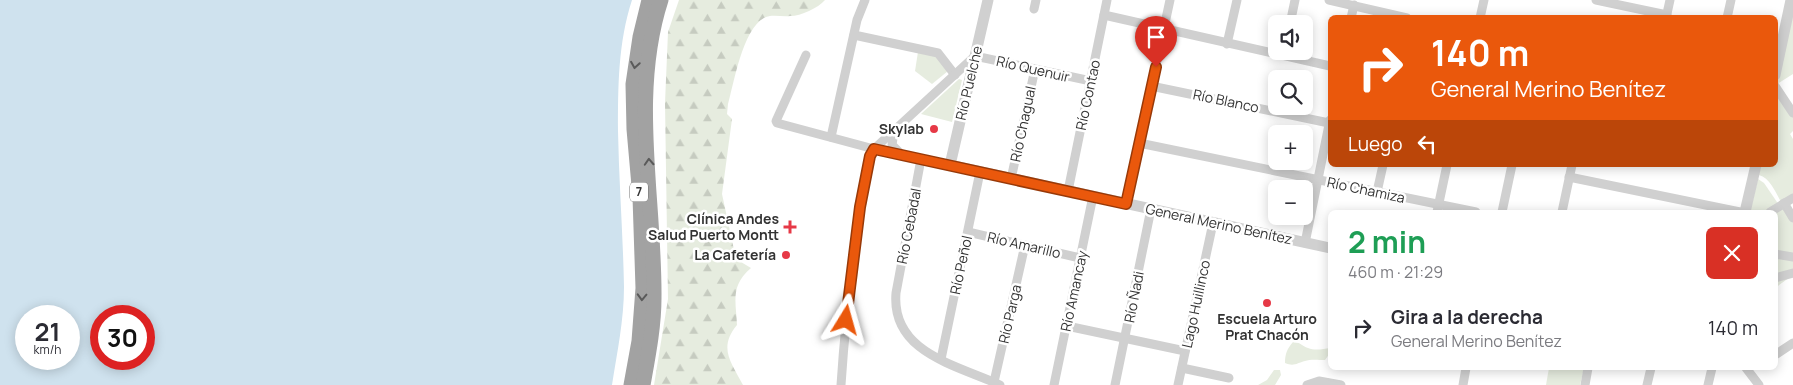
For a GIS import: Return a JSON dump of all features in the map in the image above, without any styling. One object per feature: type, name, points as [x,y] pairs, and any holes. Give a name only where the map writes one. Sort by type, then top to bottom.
[{"type":"highway","name":"7","points":[[631,385],[639,341],[642,288],[640,197],[634,129],[633,84],[640,37],[649,0]]},
{"type":"highway","name":"7","points":[[644,385],[649,355],[654,297],[645,90],[651,37],[661,0]]},
{"type":"street","points":[[831,137],[854,34],[865,0]]},
{"type":"street","name":"Río Puelche","points":[[950,165],[988,0]]},
{"type":"street","name":"Río Contao","points":[[1068,191],[1107,0]]},
{"type":"street","points":[[1126,204],[1170,0]]},
{"type":"street","points":[[1228,44],[1237,0]]},
{"type":"street","points":[[1292,15],[1295,0]]},
{"type":"street","points":[[1329,0],[1394,15]]},
{"type":"street","points":[[1481,15],[1484,0]]},
{"type":"street","points":[[1596,0],[1662,15]]},
{"type":"street","points":[[1666,15],[1670,0]]},
{"type":"street","points":[[1728,15],[1731,0]]},
{"type":"street","points":[[1778,62],[1792,2]]},
{"type":"street","points":[[1352,15],[1354,6]]},
{"type":"street","points":[[1104,15],[1228,44],[1268,51]]},
{"type":"street","points":[[854,34],[938,53],[955,75]]},
{"type":"street","name":"General Merino Benítez","points":[[806,55],[776,121],[777,123],[874,149],[1328,248]]},
{"type":"street","points":[[841,385],[846,320],[860,207],[870,156],[874,149],[975,56]]},
{"type":"street","name":"Río Quenuir","points":[[975,56],[1091,81]]},
{"type":"street","points":[[1308,60],[1328,65]]},
{"type":"street","name":"Río Chagual","points":[[1012,179],[1035,69]]},
{"type":"street","name":"Río Blanco","points":[[1152,86],[1328,121]]},
{"type":"street","points":[[1778,90],[1793,113]]},
{"type":"street","points":[[894,131],[892,144],[902,155]]},
{"type":"street","points":[[1304,243],[1328,131]]},
{"type":"street","name":"Río Chamiza","points":[[1139,143],[1377,192],[1438,208],[1457,210]]},
{"type":"street","name":"Río Cebadal","points":[[921,159],[896,293],[897,314],[910,338],[920,349],[997,384]]},
{"type":"street","points":[[1377,192],[1383,167]]},
{"type":"street","points":[[1438,208],[1447,167]]},
{"type":"street","points":[[1502,210],[1512,167]]},
{"type":"street","points":[[1562,210],[1572,167]]},
{"type":"street","points":[[1745,210],[1756,167]]},
{"type":"street","name":"Río Peñol","points":[[941,359],[980,172]]},
{"type":"street","points":[[1569,177],[1730,210]]},
{"type":"street","name":"Río Amancay","points":[[1054,385],[1093,196]]},
{"type":"street","points":[[1774,210],[1793,198]]},
{"type":"street","points":[[1784,204],[1793,218]]},
{"type":"street","name":"Río Ñadi","points":[[1115,385],[1151,209]]},
{"type":"street","name":"Lago Huillinco","points":[[1178,385],[1213,223]]},
{"type":"street","name":"Río Amarillo","points":[[968,232],[1080,258]]},
{"type":"street","name":"Río Parga","points":[[997,384],[1025,245]]},
{"type":"street","points":[[1778,254],[1793,257]]},
{"type":"street","points":[[1778,277],[1793,273]]},
{"type":"street","points":[[1067,326],[1185,351]]},
{"type":"street","points":[[1778,353],[1793,343]]},
{"type":"street","points":[[1182,368],[1229,378]]},
{"type":"street","points":[[1463,385],[1466,370]]},
{"type":"street","points":[[1584,385],[1588,370]]},
{"type":"street","points":[[1647,385],[1651,370]]},
{"type":"street","points":[[1708,385],[1712,370]]},
{"type":"street","points":[[1752,370],[1759,385]]},
{"type":"street","points":[[1307,385],[1319,381],[1341,385]]},
{"type":"green space","points":[[679,0],[825,0],[814,9],[804,13],[794,16],[769,16],[758,22],[745,43],[728,104],[727,114],[732,119],[722,194],[736,259],[751,268],[744,275],[737,288],[735,301],[737,325],[731,333],[727,348],[731,362],[743,385],[654,385],[668,299],[665,103],[668,32]]},
{"type":"green space","points":[[1793,6],[1793,74],[1778,83],[1778,74]]},
{"type":"green space","points":[[918,52],[935,55],[948,71],[932,84],[915,71]]},
{"type":"green space","points":[[959,79],[962,80],[952,122],[921,114]]},
{"type":"green space","points":[[1778,95],[1793,117],[1793,131],[1790,134],[1793,139],[1793,194],[1781,202],[1769,182],[1759,175],[1761,167],[1778,167]]},
{"type":"green space","points":[[1758,179],[1764,183],[1779,205],[1770,210],[1750,210]]},
{"type":"green space","points":[[1784,209],[1793,221],[1793,255],[1778,252],[1778,210]]},
{"type":"green space","points":[[1778,258],[1793,261],[1793,275],[1778,286]]},
{"type":"green space","points":[[1293,342],[1313,349],[1328,348],[1328,356],[1325,360],[1309,360],[1291,365],[1285,363],[1288,349]]},
{"type":"green space","points":[[1274,370],[1280,370],[1281,375],[1275,385],[1258,385],[1267,380]]},
{"type":"green space","points":[[1549,370],[1584,370],[1580,385],[1546,385]]},
{"type":"water","points":[[0,0],[632,0],[621,49],[619,82],[618,131],[624,299],[612,385],[0,385]]},
{"type":"place","name":"Skylab","points":[[934,129]]},
{"type":"place","name":"Clínica Andes Salud Puerto Montt","points":[[790,227]]},
{"type":"place","name":"La Cafetería","points":[[786,255]]},
{"type":"place","name":"Escuela Arturo Prat Chacón","points":[[1267,303]]},
{"type":"route","points":[[846,320],[860,207],[870,156],[874,149],[1126,204],[1156,67]]}]
